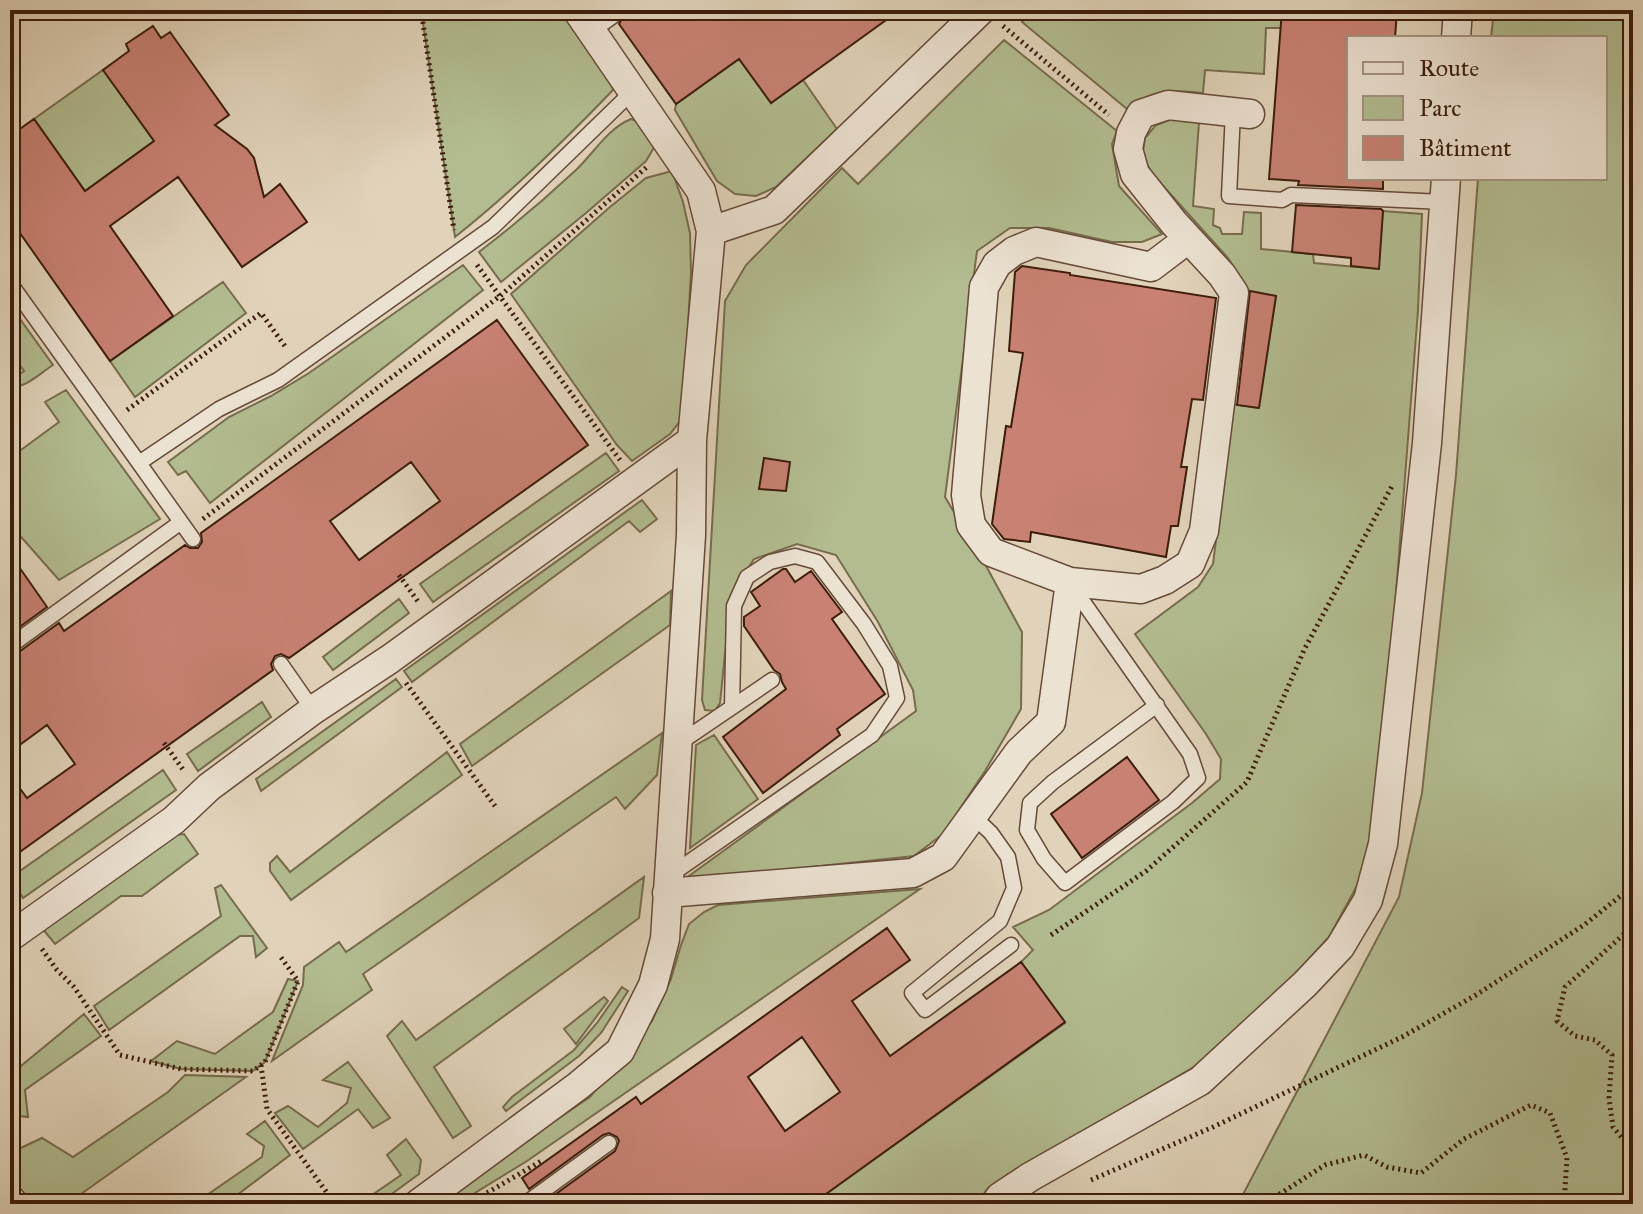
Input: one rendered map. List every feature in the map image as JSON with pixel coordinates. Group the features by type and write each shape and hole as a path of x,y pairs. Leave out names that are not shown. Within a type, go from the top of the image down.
{"street":[{"path":"711,231 774,210 981,10"},
{"path":"1456,36 1458,10"},
{"path":"418,1204 578,1086 620,1051 653,985 665,939 691,535 692,440 711,231 701,191 634,90 594,19"},
{"path":"1188,239 1151,267 1036,242 1014,251 997,264 984,287 966,495 971,525 991,552 1070,582 1141,589 1165,580 1190,564 1204,531 1234,293 1135,174 1128,149 1131,133 1141,114 1168,105 1241,113"},
{"path":"995,1204 1000,1197 1030,1177 1200,1081 1305,984 1340,947 1368,900 1383,844 1427,443 1445,190"},
{"path":"10,937 174,820 209,787 313,710 390,659 692,440"},
{"path":"668,884 913,873 943,857 1019,752 1051,722 1070,582"},
{"path":"10,1199 14,1204"}],"lane":[{"path":"139,463 219,409 278,380 493,227 634,90"},
{"path":"1241,113 1229,196 1282,200 1291,195 1445,190"},
{"path":"10,283 187,531 10,646"},
{"path":"668,884 872,735 897,698 890,666 864,624 817,562 795,556 770,562 747,577 734,606 732,707"},
{"path":"1070,582 1150,696 1159,708 1190,754 1198,778 1173,802 1065,883 1044,859 1027,830 1030,803 1053,782 1146,714 1157,705"},
{"path":"281,664 313,710"},
{"path":"678,744 772,680"},
{"path":"972,815 991,833 1008,857 1014,888 1000,921 912,993 925,1010 1011,945"},
{"path":"525,1204 609,1143"}],"path":[{"path":"421,10 455,237 636,482"},
{"path":"1011,33 1117,122"},
{"path":"187,531 500,296 671,146"},
{"path":"110,422 261,313 298,365"},
{"path":"1051,935 1146,871 1247,782 1304,650 1405,461 1427,443"},
{"path":"407,684 495,806"},
{"path":"1081,1183 1213,1127 1402,1037 1476,995 1584,925 1633,886"},
{"path":"1633,926 1565,987 1557,1021 1575,1036 1595,1040 1612,1055 1609,1098 1613,1127 1633,1151"},
{"path":"41,948 74,987 120,1055 181,1069 253,1071 265,1062 298,981 280,956"},
{"path":"261,1065 267,1109 335,1204"},
{"path":"1264,1204 1325,1165 1364,1155 1387,1167 1421,1173 1464,1139 1531,1105 1550,1113 1567,1158 1564,1204"},
{"path":"10,1140 16,1134"},
{"path":"482,1196 548,1157"}],"green space":[{"path":"421,10 562,10 611,79 613,90 537,166 455,237"},
{"path":"1034,10 1282,10 1281,28 1266,28 1264,74 1205,70 1203,93 1163,92 1146,97 1127,109 1022,22"},
{"path":"1494,10 1633,10 1633,1204 1238,1204 1399,897 1422,793 1456,475 1478,180 1607,180 1607,36 1491,36"},
{"path":"1004,40 1117,131 1112,144 1119,186 1162,234 1142,242 1112,242 1049,228 1010,228 977,251 945,497 1022,632 1021,709 943,834 914,856 682,881 916,711 913,690 878,622 836,555 797,544 754,559 731,595 720,703 715,711 705,710 702,700 725,301 746,265 842,168 858,184"},
{"path":"739,59 771,103 803,80 837,129 776,187 756,196 735,194 717,181 675,110 676,104"},
{"path":"103,70 154,141 85,191 34,119"},
{"path":"1175,118 1199,122 1193,206 1214,209 1213,225 1220,228 1222,234 1242,234 1244,212 1261,213 1261,249 1313,254 1314,263 1378,269 1383,211 1422,214 1418,310 1390,670 1374,828 1364,873 1329,937 1281,990 1204,1061 989,1187 976,1204 812,1204 1065,1023 1021,962 1033,950 1013,927 1049,910 1220,779 1221,759 1135,634 1198,587 1213,564 1233,404 1258,408 1276,296 1249,291 1228,258 1155,177 1142,157 1145,138 1156,125"},
{"path":"631,119 642,123 656,144 646,161 501,282 479,252 564,181 615,129"},
{"path":"672,171 690,233 691,272 684,399 680,421 670,434 632,461 617,445 511,294 646,178"},
{"path":"463,265 483,290 210,503 186,471 178,475 168,462 229,417 309,373"},
{"path":"223,282 246,313 135,397 110,361"},
{"path":"10,305 53,365 16,387 10,387 10,381 24,371 10,352"},
{"path":"66,390 160,519 59,580 15,530 10,532 10,458 59,422 45,402"},
{"path":"606,453 619,471 433,602 420,584"},
{"path":"642,500 657,519 640,532 629,521 412,682 404,671"},
{"path":"671,591 670,625 472,766 460,744"},
{"path":"399,599 409,613 333,670 323,657"},
{"path":"396,679 402,687 261,791 256,779"},
{"path":"262,702 271,717 198,771 187,754"},
{"path":"662,733 657,775 625,809 616,797 363,974 372,990 272,1061 303,985 304,967 339,942 346,952"},
{"path":"714,735 758,799 690,848 696,745"},
{"path":"447,752 462,775 291,900 270,871 270,863 277,856 290,872"},
{"path":"163,770 176,790 23,898 10,878"},
{"path":"184,834 198,854 142,896 121,896 55,944 41,927 168,836"},
{"path":"644,877 639,918 434,1067 471,1126 453,1138 387,1036 402,1021 416,1040"},
{"path":"221,885 267,948 256,957 253,936 240,936 109,1030 94,1006 221,916 215,888"},
{"path":"920,889 527,1161 457,1204 441,1204 590,1097 652,1021 671,979 689,924 704,912 718,905"},
{"path":"288,979 298,981 265,1062 253,1071 181,1069 151,1061 177,1041 215,1054 273,1012"},
{"path":"622,987 628,991 601,1033 579,1056 506,1111 503,1107 512,1097 574,1050"},
{"path":"604,997 608,1001 576,1044 564,1029"},
{"path":"84,1014 101,1036 25,1090 28,1117 10,1115 10,1075"},
{"path":"348,1062 390,1118 373,1128 358,1109 303,1149 275,1113 288,1106 318,1127 347,1103 351,1088 323,1080"},
{"path":"185,1075 246,1077 81,1194 86,1204 24,1204 10,1184 10,1153 42,1138 73,1157 168,1092"},
{"path":"265,1121 290,1155 225,1204 194,1204 262,1157 264,1146 247,1134"},
{"path":"406,1139 421,1160 419,1174 378,1204 359,1204 401,1175 387,1155"}],"building":[{"path":"621,10 900,10 771,103 739,59 676,104 619,24 623,16"},
{"path":"1282,10 1397,10 1395,36 1347,36 1347,180 1383,180 1383,189 1298,185 1299,181 1269,179"},
{"path":"153,26 161,38 170,32 229,115 215,125 254,158 264,197 280,184 307,222 242,267 178,177 110,226 173,316 110,361 10,219 10,136 34,119 85,191 154,141 103,70 129,51 126,44"},
{"path":"1296,205 1381,209 1379,269 1351,266 1351,258 1292,252"},
{"path":"1022,266 1216,298 1203,400 1192,399 1181,467 1187,467 1178,526 1171,526 1166,557 1031,532 1030,542 1004,539 992,524 1006,426 1011,427 1023,353 1009,351 1015,272"},
{"path":"1250,291 1276,296 1259,408 1237,405"},
{"path":"497,320 588,445 289,658 281,654 275,656 271,664 273,670 10,859 10,775 27,798 75,764 47,725 10,752 10,656 59,623 64,631 185,545 198,548 202,542 201,533","holes":["411,462 440,501 359,560 330,521"]},
{"path":"764,458 790,462 786,491 759,489"},
{"path":"10,554 47,607 10,634"},
{"path":"783,569 795,582 811,571 842,612 832,619 885,694 837,729 840,735 763,793 723,737 786,689 780,674 744,626 744,617 760,606 751,592"},
{"path":"1127,757 1159,800 1082,858 1051,814"},
{"path":"887,928 910,960 852,1001 890,1056 1021,962 1065,1022 812,1204 542,1204 615,1151 619,1141 617,1137 609,1133 603,1135 529,1189 522,1178 636,1097 641,1104","holes":["802,1037 840,1092 785,1131 748,1077"]}]}
